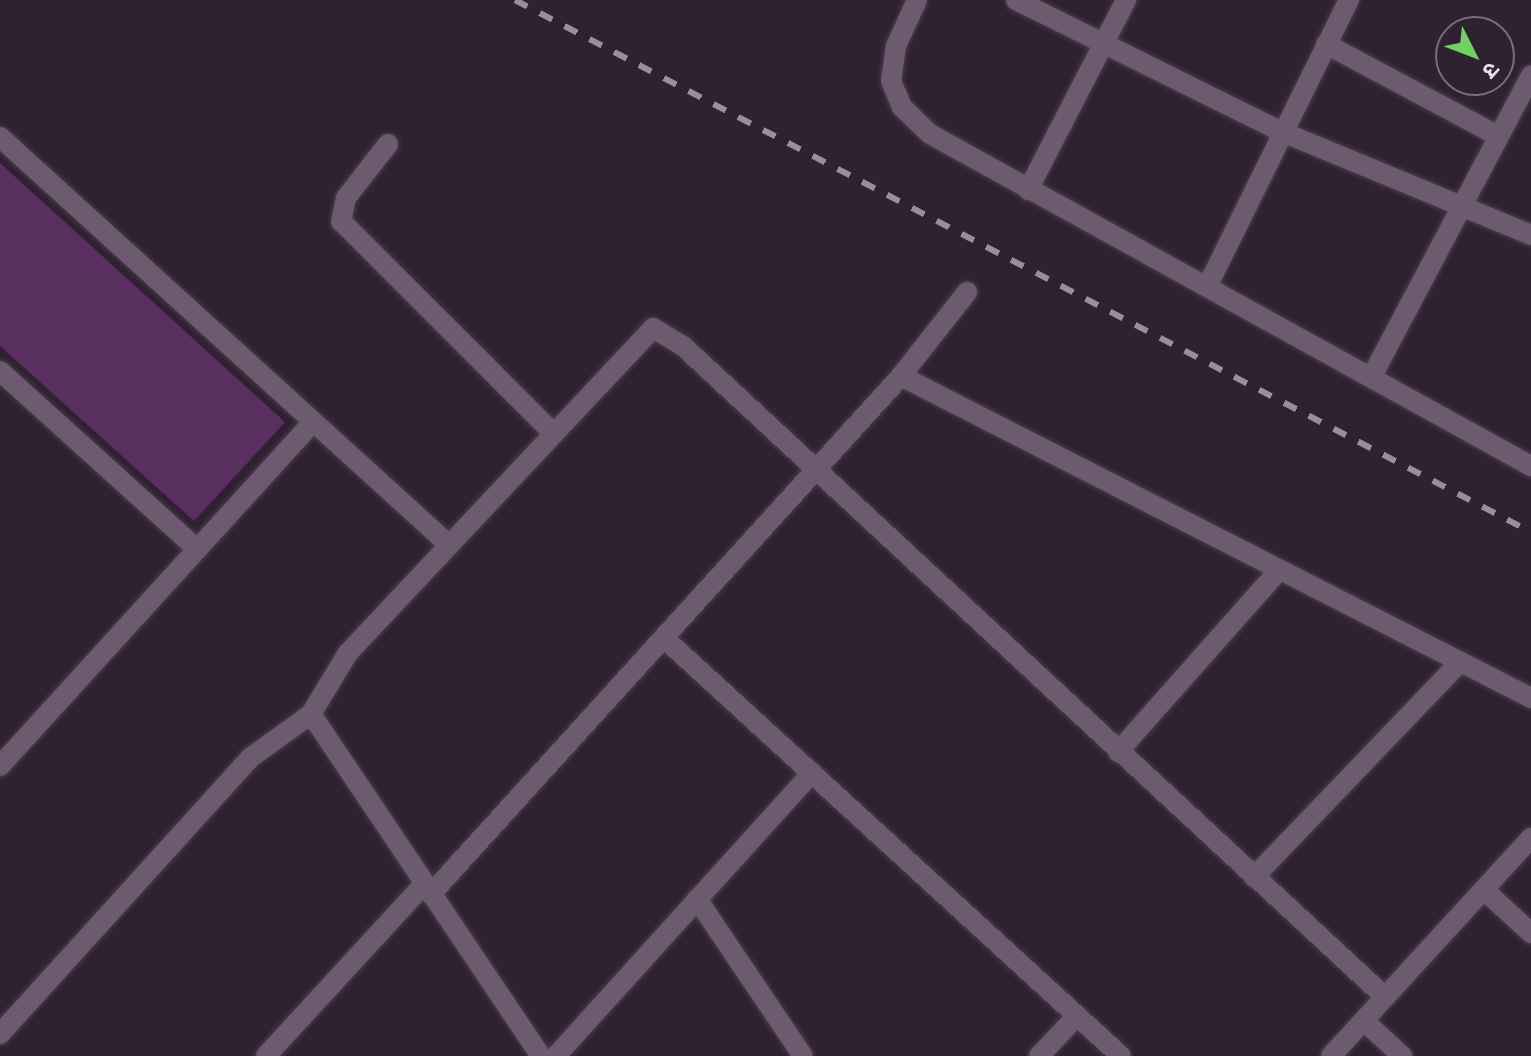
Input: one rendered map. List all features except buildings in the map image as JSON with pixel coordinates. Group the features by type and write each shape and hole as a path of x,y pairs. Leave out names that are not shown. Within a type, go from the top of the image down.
{"street":[{"path":"917,0 896,46 891,81 902,107 930,134 1028,190 1528,458"},
{"path":"1016,0 1280,131 1531,235"},
{"path":"1028,190 1126,0"},
{"path":"1208,285 1280,131 1349,0"},
{"path":"1326,44 1498,136"},
{"path":"1372,376 1458,205 1531,76"},
{"path":"0,137 447,543"},
{"path":"388,144 346,198 341,221 550,430"},
{"path":"267,1056 664,638 901,376 967,292"},
{"path":"0,1034 250,758 311,714 348,653 550,430 653,328 683,346 814,473 1385,997"},
{"path":"0,371 197,549"},
{"path":"901,376 1531,698"},
{"path":"0,766 313,422"},
{"path":"1118,752 1279,570"},
{"path":"664,638 1121,1056"},
{"path":"1254,877 1460,662"},
{"path":"311,714 541,1056"},
{"path":"556,1056 812,773"},
{"path":"1331,1056 1531,838"},
{"path":"1484,890 1531,933"},
{"path":"697,899 803,1056"},
{"path":"1039,1056 1077,1016"},
{"path":"1364,1021 1402,1056"}],"shaded area":[{"path":"0,163 285,422 194,521 0,346"}],"railway":[{"path":"515,0 1531,532"}]}
